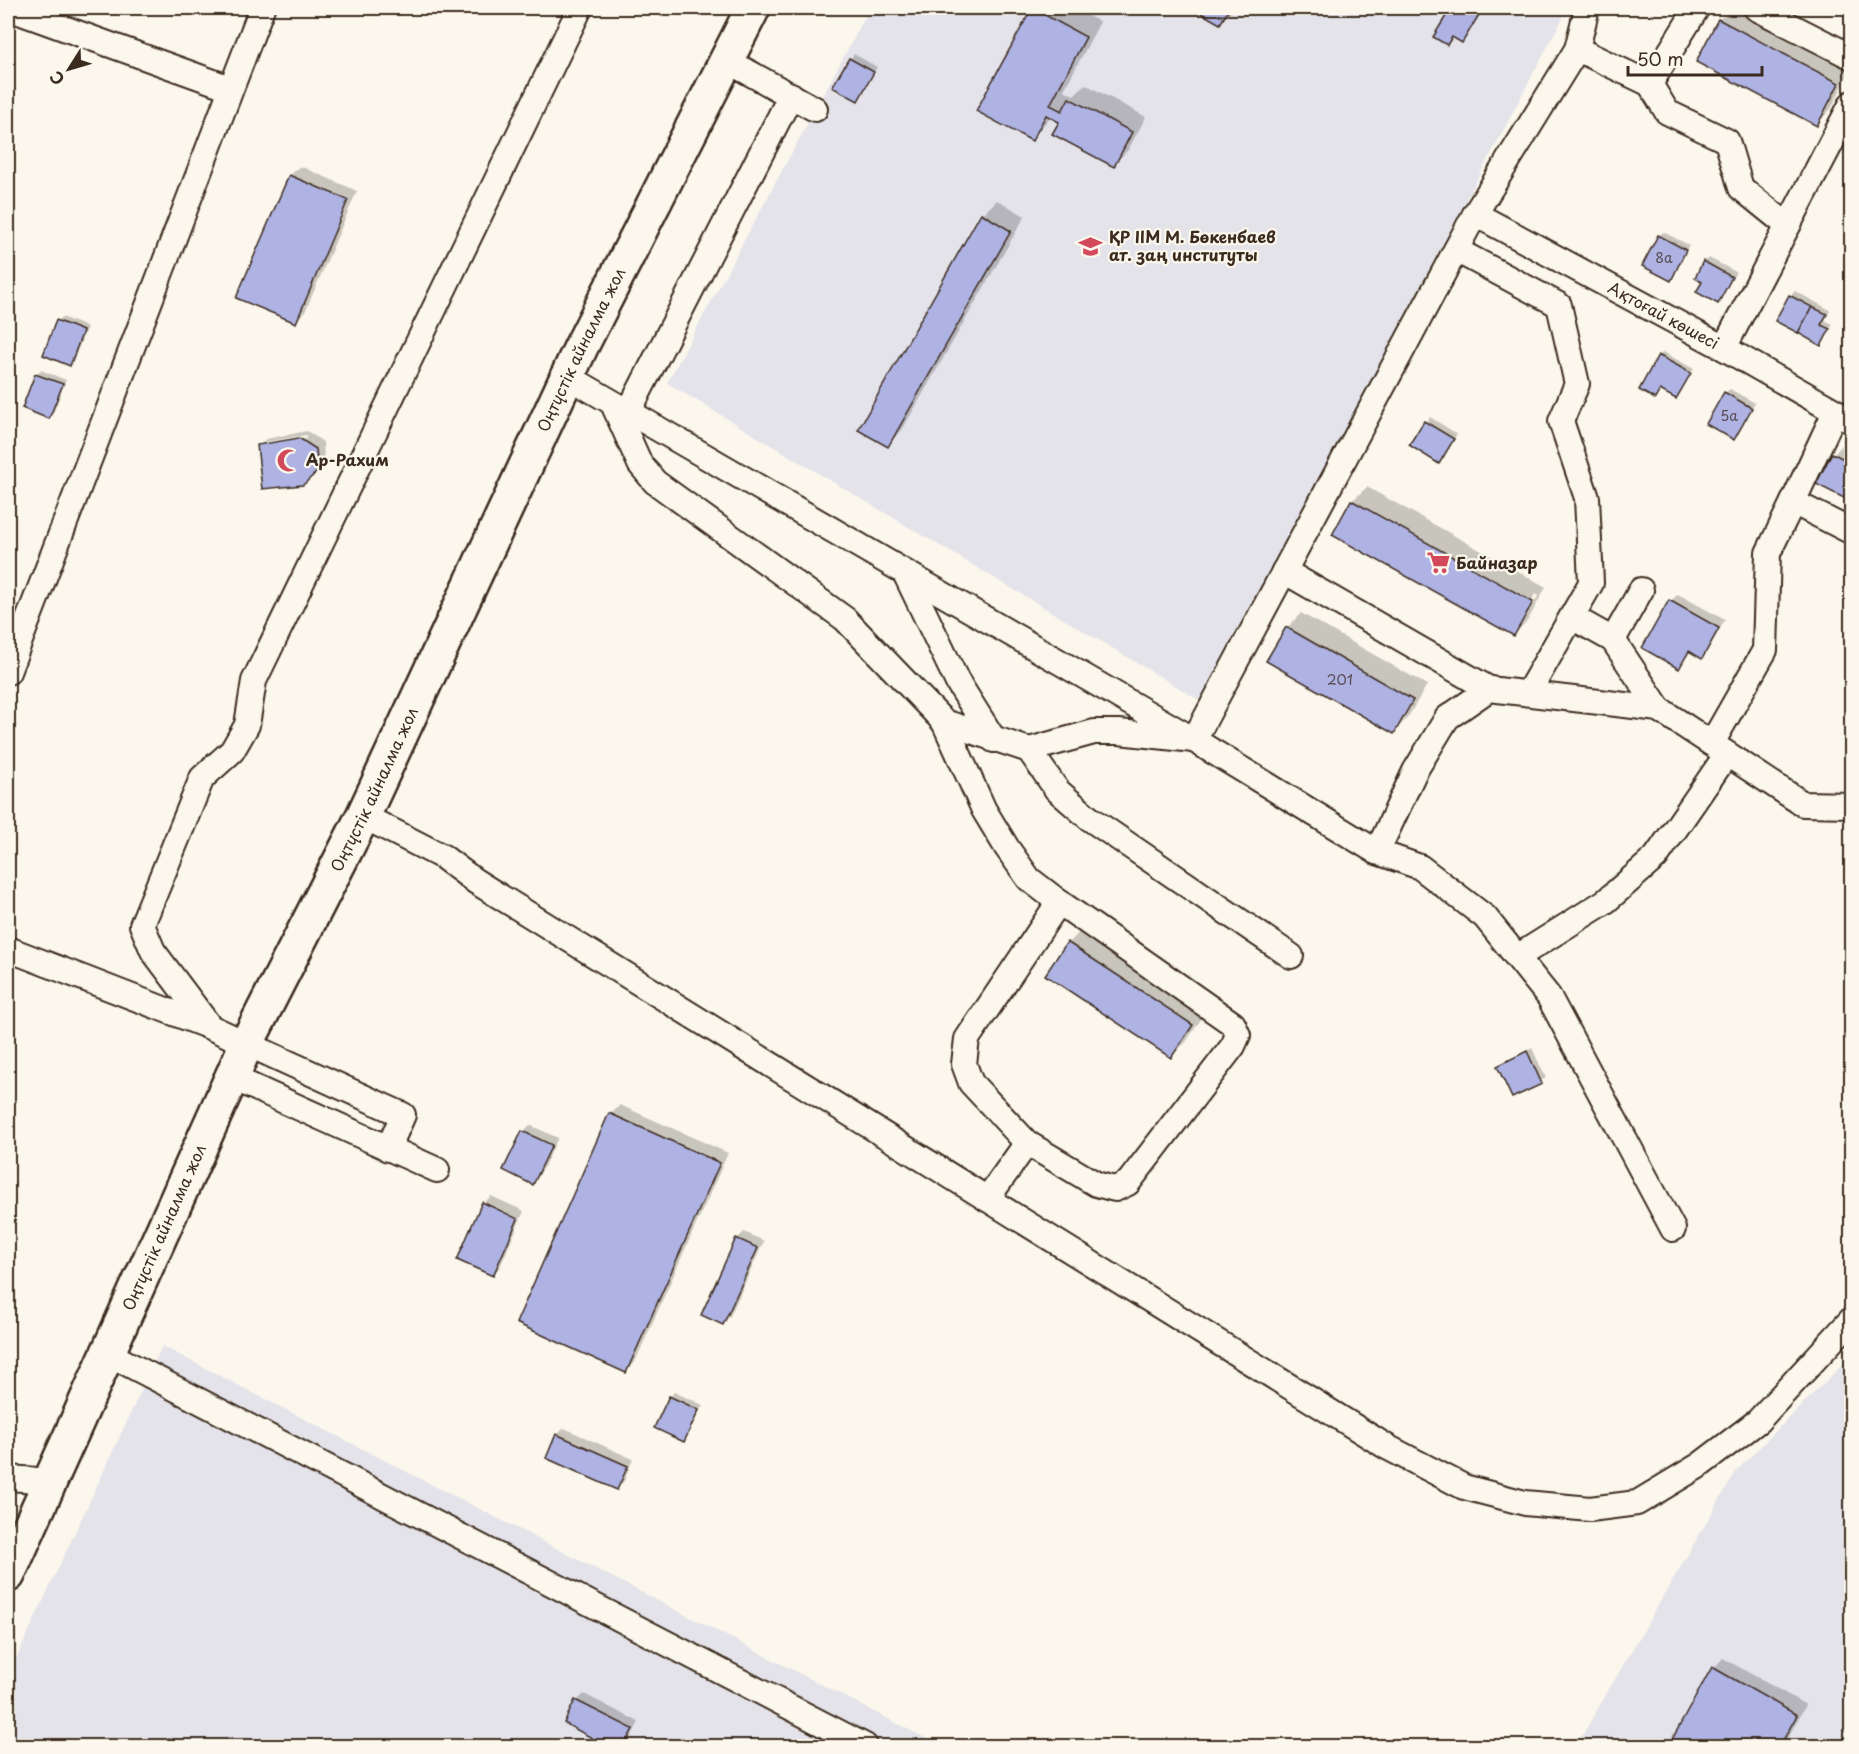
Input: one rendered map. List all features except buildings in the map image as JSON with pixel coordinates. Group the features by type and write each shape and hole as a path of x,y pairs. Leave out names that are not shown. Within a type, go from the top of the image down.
{"highway":[{"name":"Оңтүстік айналма жол","path":"8,1575 247,1043 363,816 567,376 753,8"}],"street":[{"path":"8,8 230,88"},
{"path":"8,672 261,8"},
{"path":"210,1027 153,951 142,925 202,778 232,751 247,725 254,681 580,8"},
{"path":"1194,740 1475,214 1577,49 1587,8"},
{"path":"1650,84 1697,8"},
{"path":"1756,8 1851,57"},
{"path":"1577,49 1650,84 1667,112 1727,141 1741,188 1788,226"},
{"path":"726,60 816,109"},
{"path":"791,95 621,409 640,464 655,482 845,619 944,722 984,810 1029,879 1233,1024 1238,1035 1233,1046 1128,1183 1115,1189 1096,1184 1027,1143 971,1083 964,1064 967,1039 1059,902"},
{"path":"1724,348 1851,103"},
{"name":"Ақтоғай көшесі","path":"1475,214 1724,348 1843,416"},
{"path":"1456,250 1559,306 1577,384 1561,421 1587,498 1592,583 1528,693"},
{"path":"567,376 1194,740 1377,852 1420,867 1485,917 1549,998 1673,1229"},
{"path":"1517,957 1606,902 1656,857 1719,749 1765,650 1767,553 1792,502 1843,416"},
{"path":"1792,502 1851,532"},
{"path":"1284,571 1489,689 1659,709"},
{"path":"905,573 957,681 994,740"},
{"path":"1612,640 1641,590"},
{"path":"1572,617 1612,640 1659,709 1803,804 1851,805"},
{"path":"1377,852 1415,771 1447,718 1489,689"},
{"path":"944,722 1029,750 1094,732 1119,732 1194,740"},
{"path":"1029,750 1057,790 1089,818 1291,956"},
{"path":"363,816 443,858 475,881 1387,1447 1464,1487 1525,1503 1590,1509 1637,1503 1700,1465 1758,1420 1851,1319"},
{"path":"8,949 210,1027 403,1115 388,1149"},
{"path":"231,1077 437,1170"},
{"path":"987,1198 1027,1143"},
{"path":"107,1353 865,1746"},
{"path":"8,1478 52,1480"}],"shaded area":[{"name":"ҚР ІІМ М. Бөкенбаев ат. заң институты","path":"870,8 1568,8 1201,701 667,383"},
{"path":"162,1346 941,1746 8,1746 8,1676"},
{"path":"1851,1356 1851,1746 1576,1746 1737,1470"}],"place":[{"name":"ҚР ІІМ М. Бөкенбаев ат. заң институты","path":"1091,246"},
{"name":"Ар-Рахим","path":"288,460"},
{"name":"Байназар","path":"1438,563"}]}
